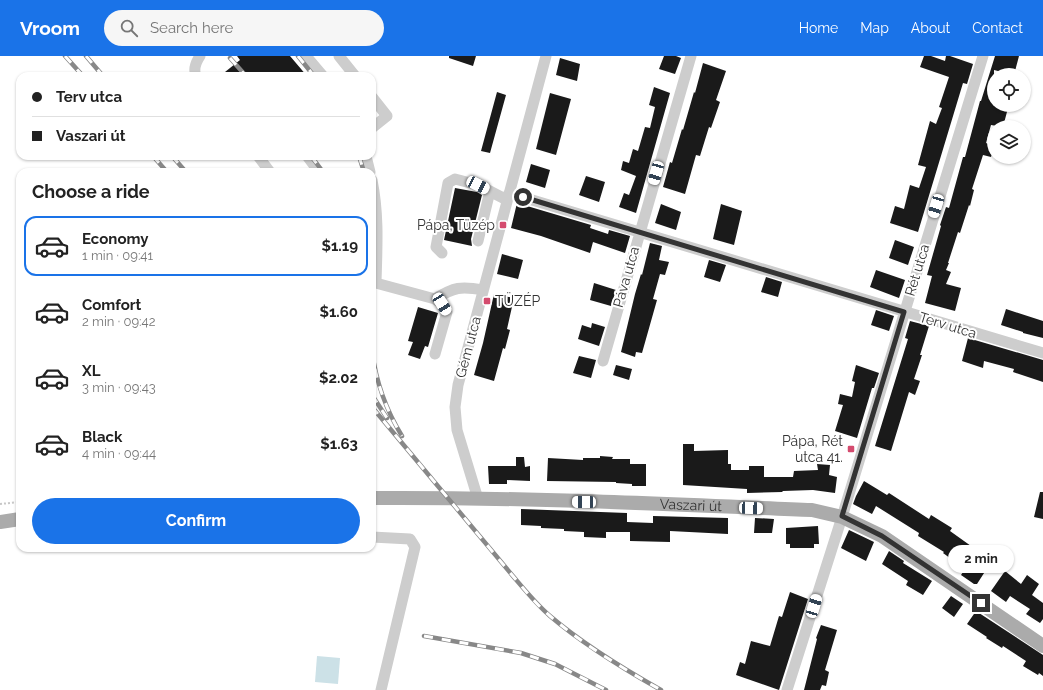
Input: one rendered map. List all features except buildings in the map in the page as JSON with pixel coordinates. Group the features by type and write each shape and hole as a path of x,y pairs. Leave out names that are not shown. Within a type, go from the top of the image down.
{"main road":[{"name":"Vaszari út","path":"376,498 447,498 630,503 812,510 842,516 882,536 1043,646"},
{"path":"0,522 16,520"}],"street":[{"path":"194,72 200,56"},
{"path":"306,56 316,72"},
{"path":"339,56 352,72"},
{"name":"Gém utca","path":"478,499 457,430 455,407 458,385 546,56"},
{"name":"Páva utca","path":"603,361 691,56"},
{"name":"Rét utca","path":"787,690 842,516 982,56"},
{"path":"376,102 387,116 376,125"},
{"name":"Terv utca","path":"442,253 436,248 448,184 455,180 478,185 490,191 639,232 1043,353"},
{"path":"478,241 490,191"},
{"path":"376,208 378,226 376,254"},
{"path":"376,283 435,299 442,304 447,312 435,354"},
{"path":"435,299 446,292 459,288 465,287 483,290"},
{"path":"376,537 410,539 415,547 381,690"}],"path":[{"path":"0,504 16,502"}],"shaded area":[{"path":"317,656 340,658 338,684 315,682"}],"railway":[{"path":"65,56 79,72"},
{"path":"86,56 100,72"},
{"path":"298,56 311,72"},
{"path":"230,58 242,72"},
{"path":"156,160 164,168"},
{"path":"176,160 182,168"},
{"path":"314,160 320,168"},
{"path":"360,160 363,168"},
{"path":"376,374 382,395 402,436"},
{"path":"376,401 387,418"},
{"path":"376,412 512,575 550,616 563,627 618,665 661,690"},
{"path":"424,636 521,653 555,664 606,690"}],"place":[{"name":"Pápa, Tüzép","path":"503,225"},
{"name":"TÜZÉP","path":"487,301"},
{"name":"Pápa, Rét utca 41.","path":"851,449"}],"route":[{"path":"523,197 904,312 842,516 882,536 981,603"}]}
